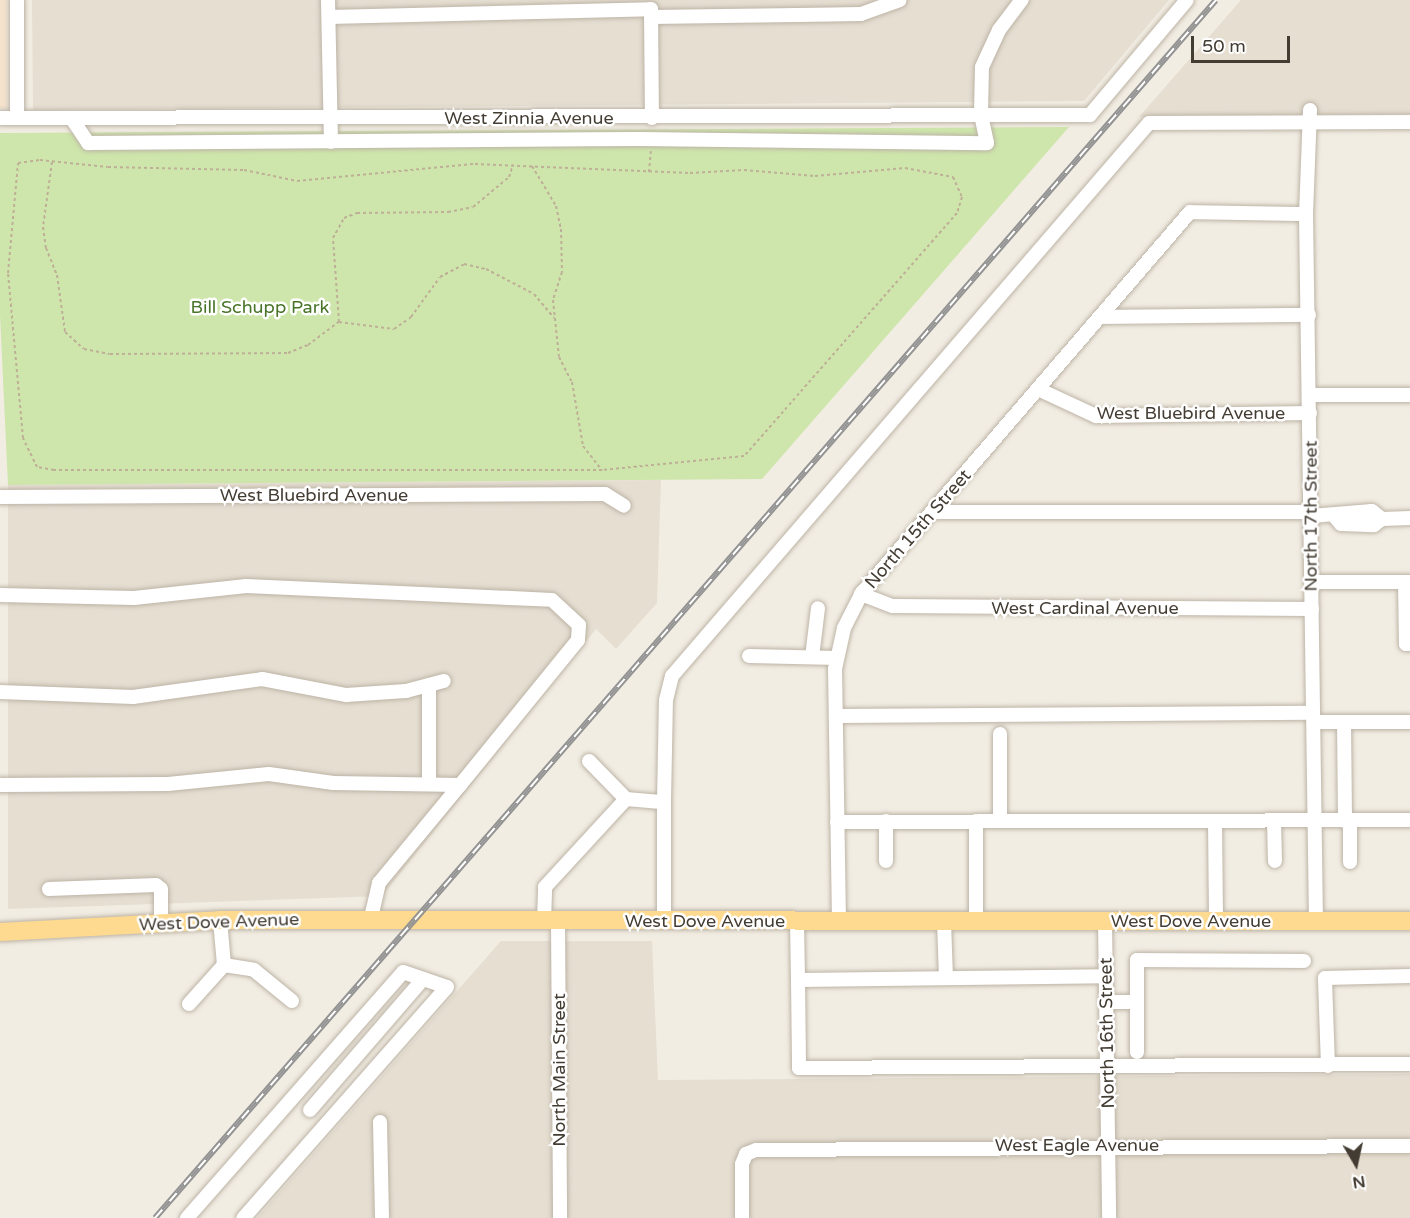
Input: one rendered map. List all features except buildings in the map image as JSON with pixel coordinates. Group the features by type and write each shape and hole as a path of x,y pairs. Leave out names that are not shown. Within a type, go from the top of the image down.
{"main road":[{"name":"West Dove Avenue","path":"0,933 220,920 1410,921"}],"street":[{"path":"17,0 17,118"},
{"path":"328,0 331,142"},
{"path":"329,17 651,9 861,14 900,0"},
{"path":"72,119 88,143 652,139 987,143 981,114 982,67 999,30 1022,0"},
{"name":"West Zinnia Avenue","path":"0,118 330,120 1090,115 1187,0"},
{"path":"651,9 652,118"},
{"path":"664,921 666,700 672,676 1149,123 1310,116 1410,122"},
{"name":"North 17th Street","path":"1310,116 1306,214 1316,922"},
{"name":"North 15th Street","path":"838,921 837,658 844,628 861,594 1040,390 1190,212 1306,214"},
{"path":"1103,316 1309,315"},
{"name":"West Bluebird Avenue","path":"1040,390 1096,416 1310,413"},
{"path":"1310,395 1410,395"},
{"name":"West Bluebird Avenue","path":"0,497 605,494 624,506"},
{"path":"933,512 1311,514 1335,517 1341,524 1374,525 1382,519 1410,518"},
{"path":"1312,582 1407,582 1406,644 1410,644"},
{"path":"0,595 134,598 246,586 552,600 579,625 578,640 379,883 371,919"},
{"name":"West Cardinal Avenue","path":"861,594 892,606 1312,609"},
{"path":"812,657 818,608"},
{"path":"749,656 837,658"},
{"path":"0,692 133,698 262,679 346,695 429,685 444,681"},
{"path":"429,685 429,782"},
{"path":"836,716 1314,718 1344,722 1410,722"},
{"path":"1344,722 1350,862"},
{"path":"1000,734 1000,821"},
{"path":"589,761 626,799 664,802"},
{"path":"0,785 177,784 269,774 333,783 429,782 460,785"},
{"name":"North Main Street","path":"560,1218 551,921 545,887 626,799"},
{"path":"837,822 1410,820"},
{"path":"886,821 886,861"},
{"path":"976,821 976,921"},
{"path":"1215,821 1216,922"},
{"path":"1274,821 1275,861"},
{"path":"49,889 156,885 161,889 161,923"},
{"path":"189,1004 224,965 220,920"},
{"path":"944,921 946,977"},
{"name":"North 16th Street","path":"1105,921 1109,1218"},
{"path":"797,922 800,1068 1410,1064"},
{"path":"1137,1052 1137,960 1304,961"},
{"path":"224,965 254,970 292,1001"},
{"path":"187,1218 403,972 447,987 243,1218"},
{"path":"798,980 1106,976"},
{"path":"1328,1066 1325,978 1410,976"},
{"path":"310,1110 423,979"},
{"path":"1106,1002 1137,1002"},
{"path":"295,1096 326,1123"},
{"path":"380,1122 382,1218"},
{"name":"West Eagle Avenue","path":"742,1218 746,1154 764,1149 1109,1144 1410,1146"}],"path":[{"path":"649,172 652,139"},
{"path":"52,162 43,227 46,248 57,275 65,332 84,349 110,354 267,355 308,345 339,322 394,329 411,317 440,277 464,264 534,294 554,318"},
{"path":"52,162 244,170 297,181 531,165 649,172 744,170 815,176 927,170 953,177 962,197 957,213 744,456 602,470 37,467 23,438 8,273 18,164 52,162"},
{"path":"339,322 333,238 344,218 357,213 448,212 473,207 509,177 514,165"},
{"path":"531,165 556,206 561,229 562,272 553,300 559,357 572,382 583,446 602,470"}],"shaded area":[{"path":"0,0 7,0 7,108 0,108"},
{"path":"32,0 1169,0 1084,101 33,110"},
{"path":"1241,0 1410,0 1410,114 1139,117"},
{"path":"661,480 657,603 616,649 596,629 382,896 8,909 8,485"},
{"path":"501,941 652,941 658,1080 1410,1074 1410,1218 257,1218"}],"green space":[{"name":"Bill Schupp Park","path":"1069,127 762,479 8,485 0,315 0,133"}],"railway":[{"path":"155,1218 1216,0"}]}
